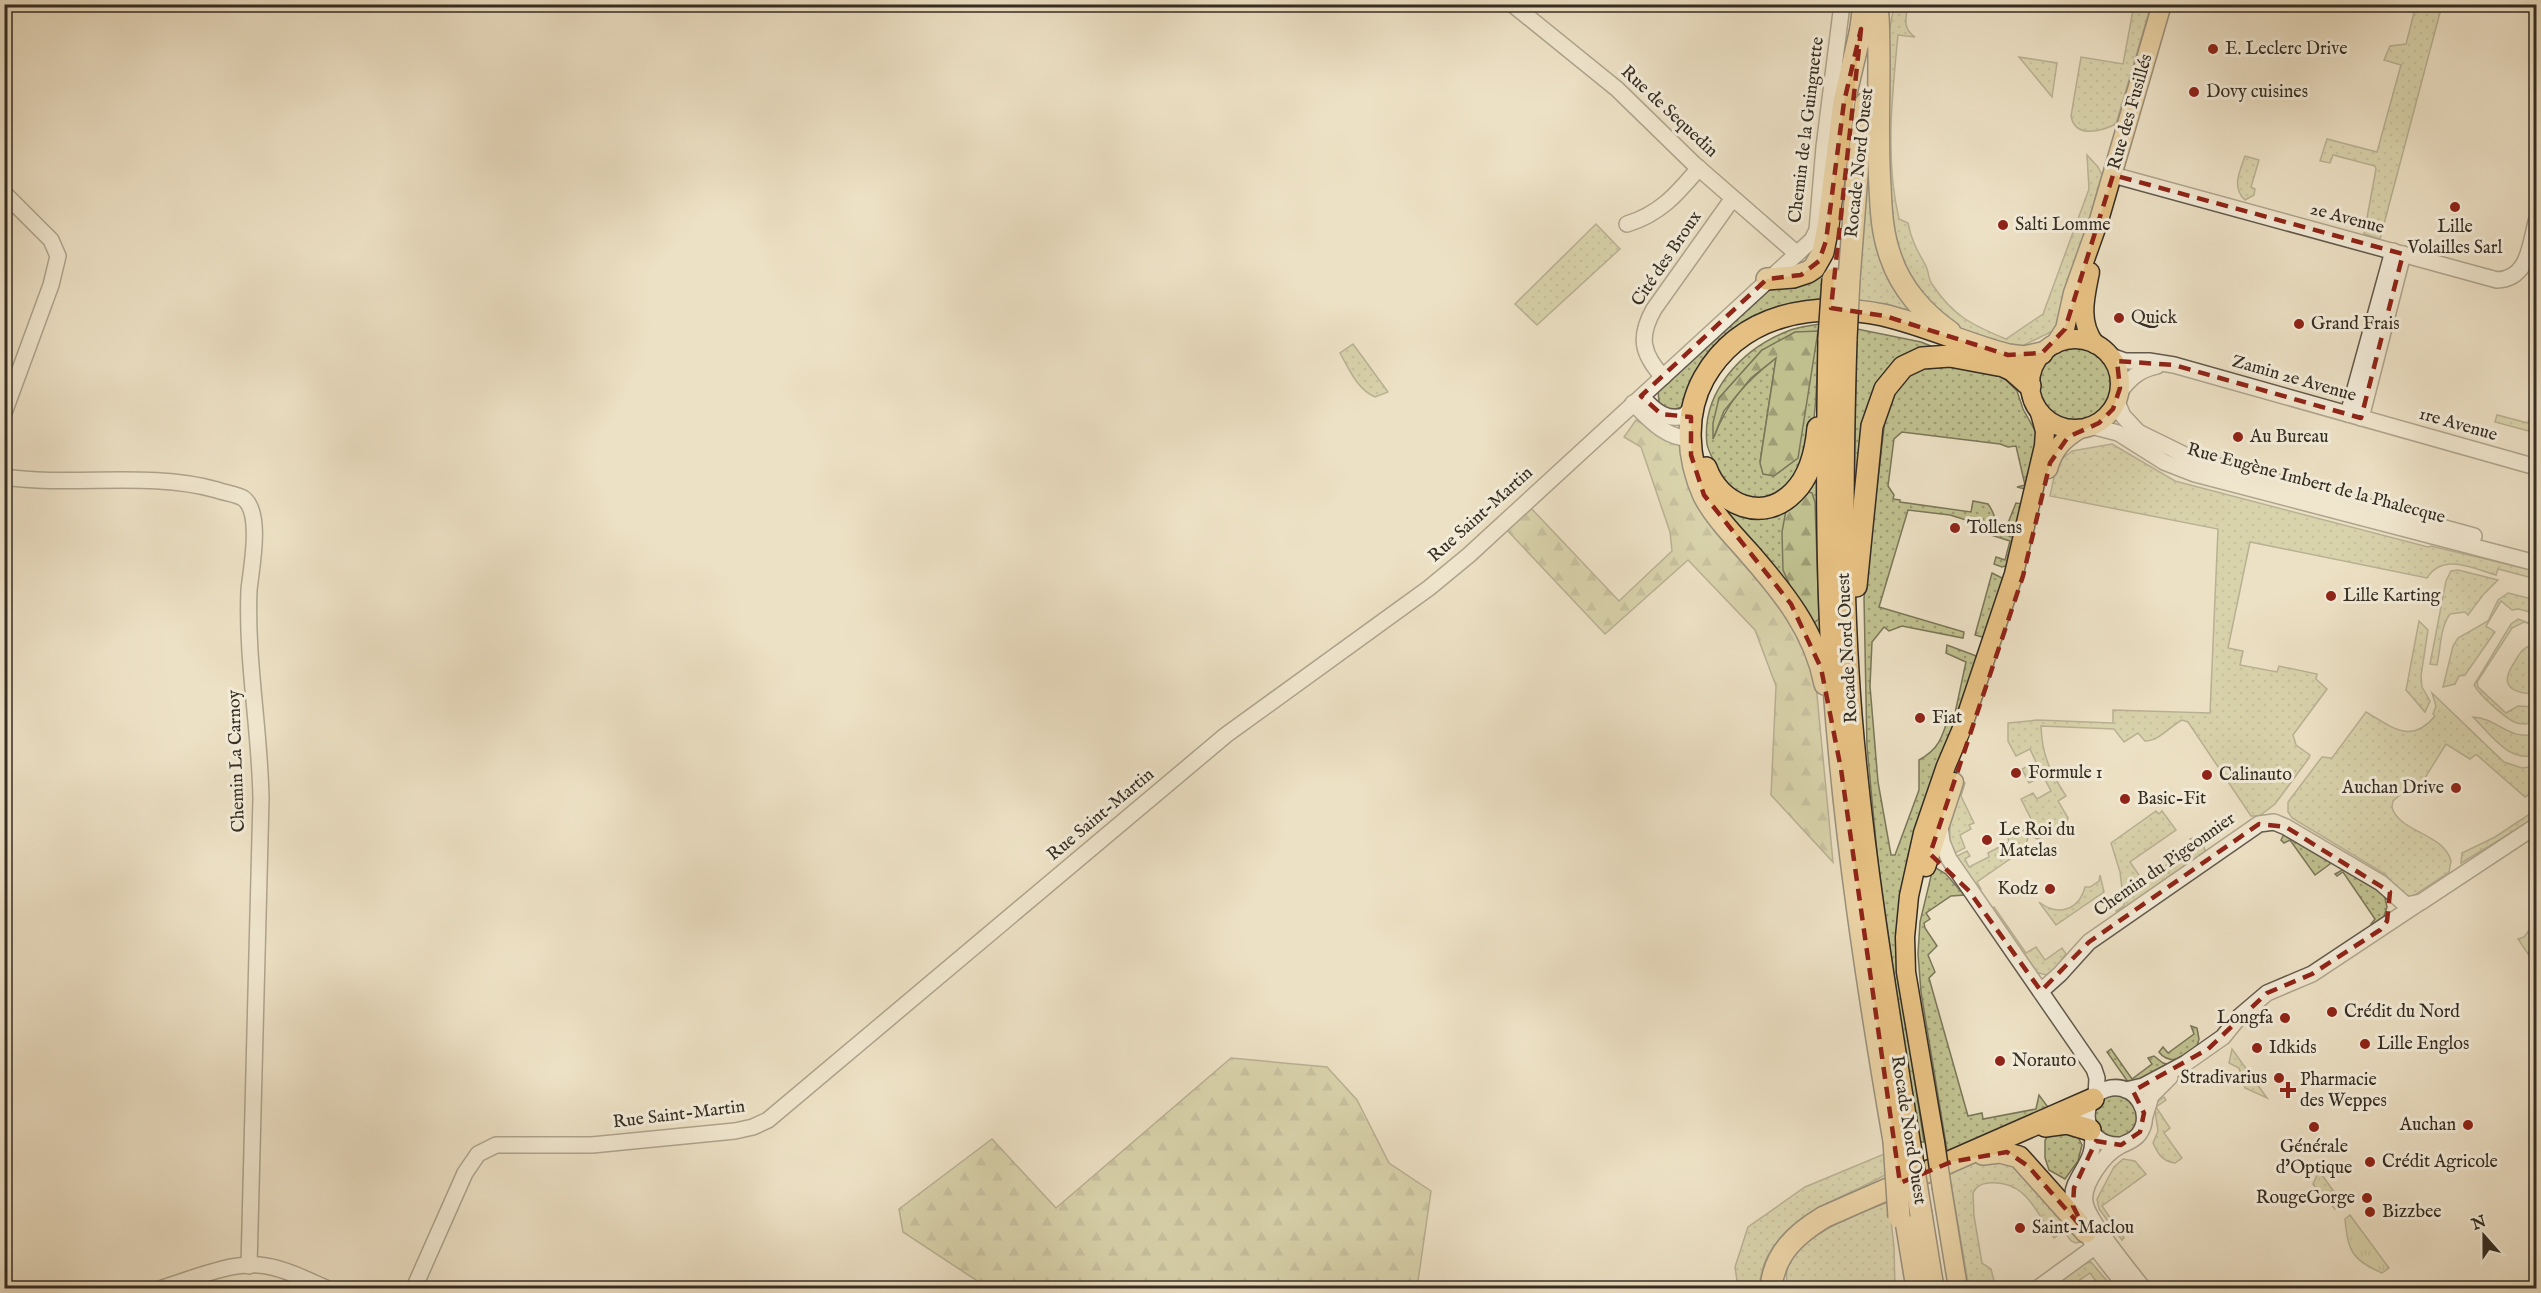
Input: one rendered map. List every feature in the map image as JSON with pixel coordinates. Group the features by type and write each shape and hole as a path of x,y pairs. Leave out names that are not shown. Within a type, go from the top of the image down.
{"highway":[{"path":"1874,8 1878,158 1882,219 1887,246 1897,274 1913,297 1934,319 1960,339"},
{"name":"Rocade Nord Ouest","path":"1874,8 1861,28 1843,162 1841,279 1827,494 1834,686 1840,769 1856,900 1902,1144"},
{"name":"Rocade Nord Ouest","path":"1841,279 1858,162 1874,8"},
{"path":"1767,279 1796,262 1814,268 1826,242 1844,102 1861,28"},
{"path":"1840,769 1830,733 1821,668 1810,639 1783,593 1710,506 1698,480 1691,455 1690,438 1698,428 1698,411 1710,369 1730,346 1756,326 1781,316 1822,309 1885,316 2008,355 2024,357 2049,349"},
{"path":"1838,339 1815,448 1807,474 1786,499 1770,507 1750,508 1735,504 1722,495 1712,482 1704,465 1698,411 1715,381 1736,354 1768,332 1805,321 1847,320 1881,325 1931,339 2003,366 2017,373 2030,386"},
{"name":"Rocade Nord Ouest","path":"1838,339 1851,715 1902,1144"},
{"path":"1851,715 1855,672 1856,572 1871,438 1879,402 1895,375 1903,367 1922,358 1950,356 2003,366"},
{"path":"1771,1288 1775,1269 1784,1251 1809,1226 1836,1211 1999,1142 2094,1097"},
{"path":"1999,1142 2059,1123 2079,1125 2091,1132"},
{"path":"1902,1144 1908,1215 1904,1288"},
{"path":"1951,1162 1993,1152 2013,1154 2028,1166 2091,1239"},
{"name":"Rocade Nord Ouest","path":"1908,1215 1917,1288"},
{"name":"Rocade Nord Ouest","path":"1908,1215 1933,1288"}],"main road":[{"name":"Rue des Fusillés","path":"2099,220 2162,4"},
{"path":"1915,1021 1912,973 1914,925 1930,854 2023,576 2052,457 2059,445 2105,418 2118,397 2119,374 2110,356 2095,344 2086,331 2084,317 2099,220"},
{"path":"1958,1288 1906,972 1905,937 1908,896 1923,833 1946,765 1964,726 2014,574 2044,448 2045,431 2030,386 2034,366 2065,328 2073,293 2099,220"},
{"path":"2049,349 2075,339 2095,344"},
{"path":"2040,413 2058,426 2086,428"}],"street":[{"name":"Rue de Sequedin","path":"1512,4 1617,89 1735,200 1796,262"},
{"name":"Chemin de la Guinguette","path":"1796,262 1817,230 1824,147 1842,4"},
{"path":"1627,224 1652,216 1699,168"},
{"name":"2e Avenue","path":"2113,175 2493,279 2503,279 2516,273 2525,263 2536,222"},
{"path":"4,193 51,240 58,256 51,285 4,413"},
{"name":"Cité des Broux","path":"1663,377 1646,352 1646,326 1668,290 1728,205 1735,200"},
{"path":"2354,416 2398,252"},
{"name":"Rue Saint-Martin","path":"414,1288 469,1165 483,1150 503,1144 581,1146 726,1133 753,1127 768,1120 1233,730 1444,577 1767,279"},
{"name":"Zamin 2e Avenue","path":"2110,356 2125,362 2149,360 2174,365 2404,430"},
{"name":"Zamin 2e Avenue","path":"2118,397 2128,381 2142,370 2174,365"},
{"name":"Rue Eugène Imbert de la Phalecque","path":"2118,397 2123,417 2138,432 2193,459 2536,554"},
{"path":"1637,399 1670,417 1684,416 1698,411"},
{"path":"1637,399 1665,432 1678,437 1690,438"},
{"name":"Rue Eugène Imbert de la Phalecque","path":"2086,428 2118,433 2164,462 2194,474 2536,563"},
{"name":"1re Avenue","path":"2404,430 2536,467"},
{"name":"Chemin La Carnoy","path":"4,477 187,483 238,496 247,502 252,514 254,532 249,610 260,743 261,799 249,1266"},
{"path":"1941,822 1940,837 1943,847 1969,891 2095,1071 2094,1097 2087,1114 2092,1151 2072,1195 2074,1210 2091,1239 2127,1288"},
{"name":"Chemin du Pigeonnier","path":"2041,991 2064,971 2089,942 2259,824 2274,822 2286,827 2381,883 2406,905 2421,902"},
{"path":"2143,1288 2092,1218 2085,1200 2088,1185 2101,1164 2121,1145 2138,1135 2151,1096 2191,1060 2223,1037 2240,1016 2267,993 2312,974 2536,826"},
{"path":"1923,833 1924,844 1930,854 1969,891"},
{"path":"2380,930 2387,921 2390,892"},
{"path":"2052,1007 2123,1089 2140,1102 2145,1116"},
{"path":"2094,1097 2109,1089 2143,1086 2191,1060"},
{"path":"2091,1132 2103,1143 2121,1145"},
{"path":"2038,1288 2091,1239"},
{"path":"162,1288 216,1272 249,1266 282,1270 326,1288"}],"highlighted area":[{"path":"1861,29 1831,308 1885,316 2008,355 2042,353 2065,329 2113,175 2403,254 2361,418 2174,365 2117,361 2120,388 2113,409 2099,423 2068,437 2050,463 2023,576 1930,854 1969,891 2041,991 2089,942 2259,824 2286,827 2390,892 2387,921 2380,930 2312,974 2267,993 2208,1049 2133,1091 2144,1113 2140,1132 2121,1145 2096,1141 2074,1188 2073,1206 2086,1232 2028,1166 2007,1152 1951,1162 1900,1183 1841,769 1821,668 1791,604 1704,495 1691,455 1691,417 1661,414 1641,396 1767,279 1801,275 1819,261 1826,241 1844,102"}],"green space":[{"path":"1894,5 1908,5 1907,26 1915,37 1898,35 1891,151 1899,219 1908,223 1931,282 1956,312 1973,324 2006,339 2043,314 2089,189 2087,155 2102,175 2057,329 2016,349 1967,334 1948,322 1929,304 1896,255 1886,189 1889,33"},
{"path":"2134,5 2151,5 2116,124 2097,131 2078,128 2071,116 2081,57 2123,64"},
{"path":"2416,5 2442,5 2380,239 2364,234 2375,166 2333,155 2330,163 2320,161 2327,139 2377,152 2401,65 2384,60 2390,46 2406,44"},
{"path":"2019,57 2057,63 2052,97"},
{"path":"1868,156 1877,225 1918,315 1887,304 1858,301"},
{"path":"2245,156 2259,160 2251,187 2255,189 2254,195 2245,200 2238,190 2238,184"},
{"path":"1596,224 1620,249 1537,325 1515,304"},
{"path":"1825,258 1820,301 1765,313 1685,406 1669,411 1659,403 1658,389 1770,283"},
{"path":"1819,324 1813,428 1806,455 1787,486 1773,495 1753,499 1735,492 1721,476 1707,444 1707,425 1718,390 1728,375 1755,349 1788,331","holes":["1818,331 1760,462 1776,358 1739,393 1725,412 1714,437 1719,398 1762,350"]},
{"path":"1857,329 1921,342 1941,350 1900,363 1853,540"},
{"path":"1818,331 1798,458 1774,476 1763,474 1760,463 1776,358 1751,378 1724,411 1713,439 1713,423 1719,398 1762,350 1795,332"},
{"path":"1353,344 1388,392 1375,397 1363,389 1354,378 1340,353"},
{"path":"2076,347 2097,353 2107,363 2113,384 2107,405 2097,415 2076,421 2055,415 2045,405 2039,384 2045,363 2055,353"},
{"path":"1950,363 1998,375 2006,380 2017,391 2023,409 2038,436 2017,529 2009,526 2008,523 2016,503 2022,504 2025,489 2017,487 2025,485 2016,446 2008,447 2000,444 1902,432 1894,439 1888,486 1894,495 1893,499 1900,500 1900,502 1971,512 1973,501 1988,504 1999,529 2015,538 2009,565 2002,567 1994,564 1996,557 2005,560 2010,541 1991,535 1992,528 1950,515 1908,510 1879,607 1964,632 1963,638 1902,626 1889,631 1884,627 1872,642 1870,686 1878,782 1891,855 1895,855 1919,790 1919,760 1936,746 1943,734 1950,712 1955,713 1966,662 1946,653 1947,645 1979,657 1908,855 1898,918 1900,984 1924,1142 1918,1142 1878,863 1867,747 1864,598 1886,411 1891,397 1909,375 1926,368"},
{"path":"2536,392 2536,433 2495,422 2497,415 2528,423"},
{"path":"1636,420 1680,446 1699,505 1715,532 1784,611 1804,647 1816,685 1833,862 1771,795 1776,686 1755,630 1688,560 1605,634 1505,528 1529,506 1619,601 1672,551 1670,532 1641,447 1624,437"},
{"path":"2112,444 2175,481 2428,547 2536,571 2536,579 2498,569 2496,575 2458,564 2441,566 2427,578 2250,542 2228,648 2243,651 2240,665 2277,672 2279,666 2317,674 2316,679 2327,689 2293,735 2296,745 2310,755 2309,758 2275,804 2259,816 2251,816 2188,722 2182,720 2150,740 2145,741 2138,733 2124,742 2114,729 2041,726 2048,763 2066,796 2058,801 2068,818 2065,832 2054,832 2037,839 2032,836 2028,837 2026,845 2033,847 2027,854 2013,857 1977,882 1981,889 1979,891 1955,857 1967,851 1970,856 1965,859 1969,867 1989,857 1988,853 2009,842 2008,838 2034,825 2021,799 2033,793 2037,799 2051,791 2043,776 2029,783 2022,769 2036,762 2030,749 2016,756 2008,741 2008,723 2038,720 2113,723 2113,710 2210,713 2218,529 2050,496 2057,463 2072,451"},
{"path":"1817,458 1825,657 1723,516 1717,497 1769,512"},
{"path":"1804,490 1812,493 1815,502 1819,619 1815,622 1792,590 1783,570 1782,532 1786,510"},
{"path":"2458,570 2498,580 2468,615 2465,612 2450,614 2443,632 2437,665 2430,664 2446,581 2451,571"},
{"path":"1992,573 2004,579 1986,638 1975,635"},
{"path":"2508,593 2536,600 2536,614 2519,609 2512,610 2501,601 2486,626 2495,632 2465,675 2459,676 2455,684 2443,687 2453,646 2458,638 2488,621 2498,600"},
{"path":"2518,619 2536,626 2524,622 2512,628 2477,682 2478,687 2506,713 2518,706 2536,707 2536,721 2527,724 2517,723 2507,717 2487,701 2474,685 2511,624"},
{"path":"2419,621 2428,630 2421,676 2422,687 2430,701 2425,712 2406,690"},
{"path":"2530,646 2536,648 2536,694 2514,690 2508,682 2510,671 2517,658 2522,650"},
{"path":"2432,693 2504,762 2522,768 2536,766 2536,790 2525,797 2477,755 2470,759 2446,744 2415,794 2401,794 2393,801 2392,807 2396,815 2411,828 2440,844 2451,861 2449,872 2410,898 2405,898 2385,874 2292,818 2288,812 2288,802 2322,757 2332,758 2366,712 2401,731 2418,730 2435,716 2433,714 2436,706"},
{"path":"2473,717 2482,718 2510,732 2536,734 2536,755 2517,755 2509,751 2501,746"},
{"path":"1961,781 1965,783 1961,796 1974,823 1969,825 1971,829 1960,835 1965,848 1953,854 1950,826"},
{"path":"2536,810 2536,818 2461,863 2462,853 2495,837"},
{"path":"2156,811 2159,814 2162,811 2176,830 2130,862 2143,881 2194,846 2190,839 2200,838 2204,853 2119,914 2116,911 2124,906 2120,872 2111,843"},
{"path":"2285,832 2329,859 2330,864 2315,875 2290,840 2284,843 2281,840"},
{"path":"1936,868 1946,874 1964,895 1951,896 1926,913 1930,919 1924,923 1937,946 1928,955 1935,972 1929,978 1968,1116 1982,1113 1983,1119 2036,1109 2039,1095 2047,1106 2054,1110 1948,1156 1921,992 1918,954 1920,922 1932,872"},
{"path":"2344,869 2384,894 2387,907 2383,919 2372,926 2375,919 2343,872 2337,876 2335,874"},
{"path":"2100,875 2104,892 2056,925 2039,902 2053,909 2067,909 2078,901 2085,887 2090,887 2099,881"},
{"path":"1994,907 2026,953 2036,947 2045,960 2062,948 2066,954 2053,971 2046,975 2035,972 1991,909"},
{"path":"2536,921 2536,966 2518,939 2524,937"},
{"path":"2191,1026 2197,1028 2199,1039 2197,1046 2177,1060 2167,1058 2159,1052 2163,1047 2168,1053 2194,1034"},
{"path":"2111,1049 2132,1079 2152,1064 2148,1058 2154,1056 2163,1063 2171,1065 2143,1082 2128,1082 2107,1052"},
{"path":"2232,1049 2267,1098 2245,1088 2239,1068 2229,1063"},
{"path":"1231,1058 1327,1067 1357,1100 1389,1163 1431,1191 1417,1288 988,1288 903,1232 899,1209 992,1139 1056,1208"},
{"path":"2116,1095 2131,1102 2138,1117 2131,1132 2116,1139 2101,1132 2094,1117 2101,1102"},
{"path":"2164,1097 2166,1100 2156,1107 2170,1128 2164,1133 2182,1158 2175,1163 2161,1156 2153,1143 2158,1131 2154,1104"},
{"path":"2055,1128 2078,1137 2082,1145 2078,1161 2065,1179 2049,1170 2045,1158 2045,1140"},
{"path":"1884,1154 1885,1175 1819,1207 1790,1227 1767,1257 1760,1288 1738,1288 1735,1267 1748,1227 1805,1187"},
{"path":"2002,1155 2055,1206 2080,1242 2071,1241 2064,1231 2054,1238 2028,1199 2011,1186 2001,1183 1981,1185 1973,1193 1974,1216 1982,1263 1991,1269 1996,1288 1969,1288 1949,1172 1991,1156"},
{"path":"2123,1159 2135,1161 2146,1174 2102,1206 2124,1238 2122,1240 2099,1209 2097,1199 2114,1167"},
{"path":"2319,1171 2343,1204 2335,1209 2313,1184"},
{"path":"1889,1202 1894,1247 1895,1288 1787,1288 1787,1270 1792,1258 1802,1247 1830,1227"},
{"path":"2350,1215 2389,1268 2382,1273 2364,1263 2353,1253 2345,1219"},
{"path":"2091,1262 2113,1288 2101,1288 2090,1273 2068,1288 2046,1288 2080,1264"}],"place":[{"name":"E. Leclerc Drive","path":"2213,49"},
{"name":"Dovy cuisines","path":"2194,92"},
{"name":"Lille Volailles Sarl","path":"2455,207"},
{"name":"Salti Lomme","path":"2003,225"},
{"name":"Quick","path":"2119,318"},
{"name":"Grand Frais","path":"2299,324"},
{"name":"Au Bureau","path":"2238,437"},
{"name":"Tollens","path":"1955,528"},
{"name":"Lille Karting","path":"2331,596"},
{"name":"Fiat","path":"1920,718"},
{"name":"Formule 1","path":"2016,773"},
{"name":"Calinauto","path":"2207,775"},
{"name":"Auchan Drive","path":"2456,788"},
{"name":"Basic-Fit","path":"2125,799"},
{"name":"Le Roi du Matelas","path":"1987,840"},
{"name":"Kodz","path":"2050,889"},
{"name":"Crédit du Nord","path":"2332,1012"},
{"name":"Longfa","path":"2285,1018"},
{"name":"Lille Englos","path":"2365,1044"},
{"name":"Idkids","path":"2257,1048"},
{"name":"Norauto","path":"2000,1061"},
{"name":"Stradivarius","path":"2279,1078"},
{"name":"Pharmacie des Weppes","path":"2288,1090"},
{"name":"Auchan","path":"2468,1125"},
{"name":"Générale d'Optique","path":"2314,1127"},
{"name":"Crédit Agricole","path":"2370,1162"},
{"name":"RougeGorge","path":"2367,1198"},
{"name":"Bizzbee","path":"2370,1212"},
{"name":"Saint-Maclou","path":"2020,1228"}]}
